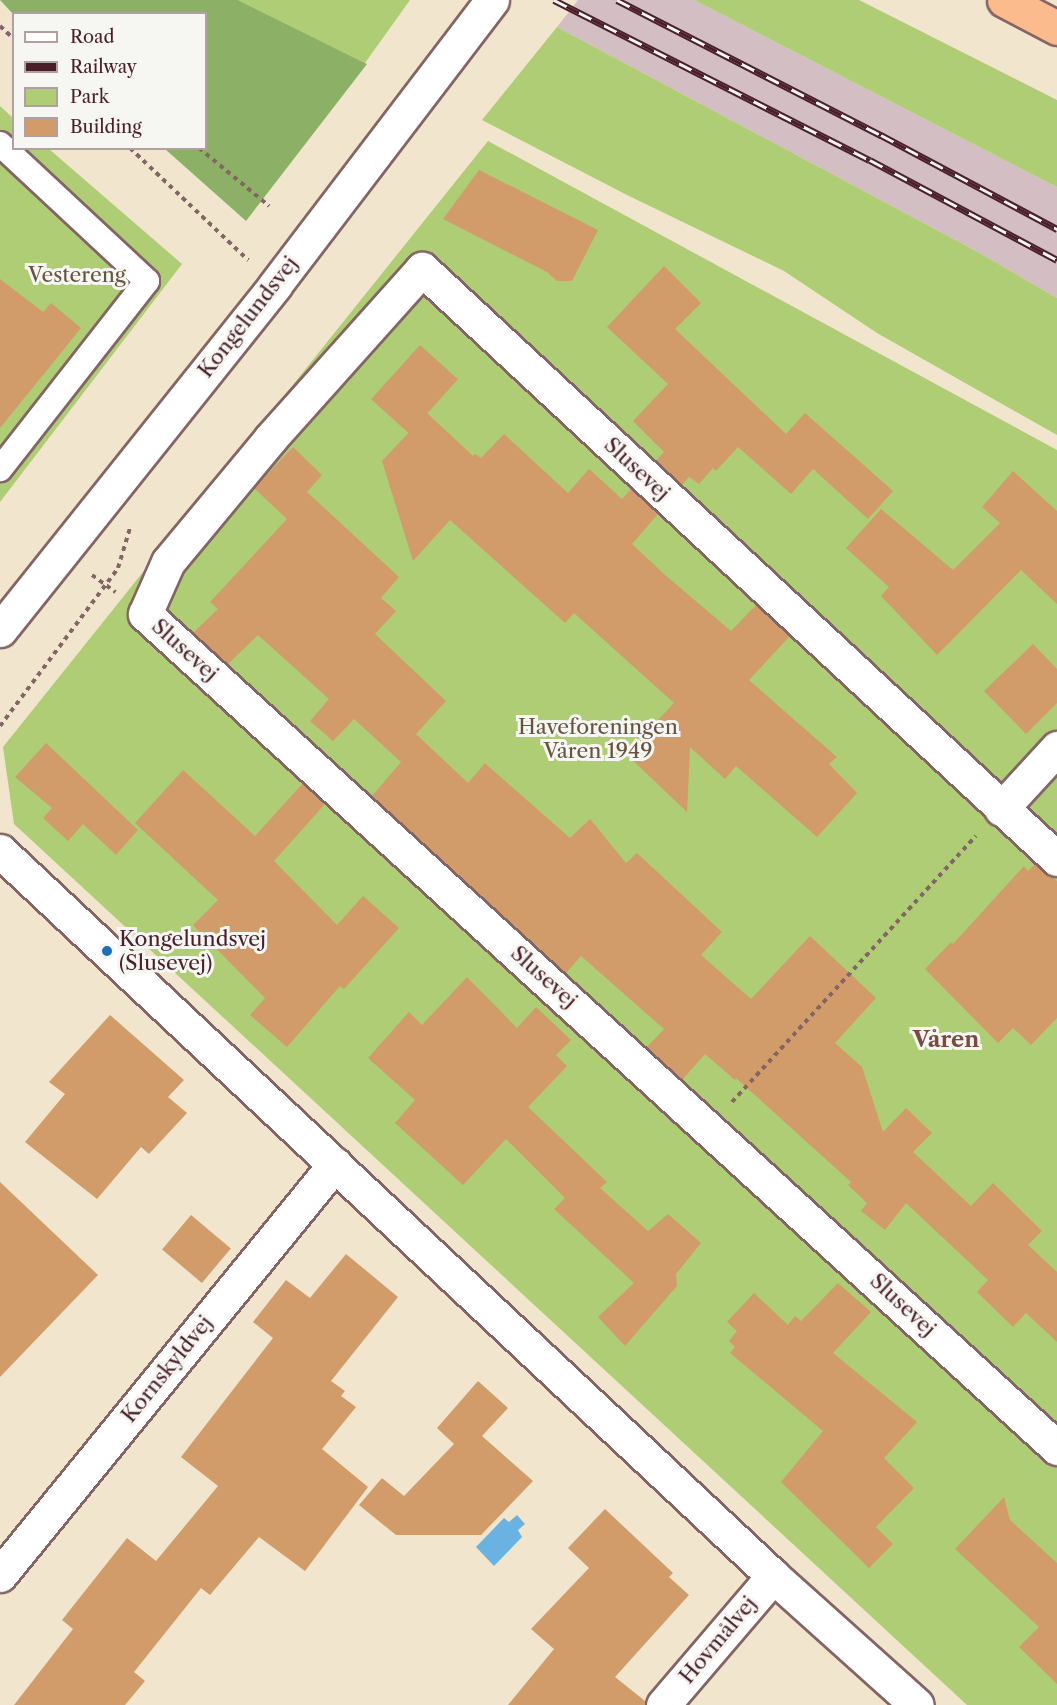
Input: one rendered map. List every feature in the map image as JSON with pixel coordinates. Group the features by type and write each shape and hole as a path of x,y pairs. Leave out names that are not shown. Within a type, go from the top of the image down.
{"highway":[{"path":"1004,0 1057,28"}],"street":[{"name":"Kongelundsvej","path":"0,630 275,285 492,0"},
{"name":"Slusevej","path":"1057,859 422,269 271,438 168,562 145,614 709,1127 1057,1448"},
{"path":"1001,808 1057,748"},
{"path":"0,851 773,1576 917,1705"},
{"name":"Kornskyldvej","path":"0,1575 335,1164"},
{"name":"Hovmålvej","path":"663,1705 773,1576"}],"lane":[{"path":"0,144 147,281 0,469"}],"path":[{"path":"0,26 12,37"},
{"path":"132,150 275,285"},
{"path":"201,150 269,206"},
{"path":"0,726 118,568 130,534 130,522"},
{"path":"62,551 145,614"},
{"path":"709,1127 1001,808"}],"shaded area":[{"path":"578,0 694,0 1057,187 1057,298 976,251 557,27"}],"green space":[{"path":"0,0 238,0 367,64 246,221 166,150 207,150 207,12 12,13"},
{"path":"238,0 410,0 365,63"},
{"path":"694,0 859,0 1057,100 1057,187"},
{"path":"557,27 976,251 1057,298 1057,435 877,333 784,271 627,195 482,120"},
{"name":"Vestereng","path":"0,106 12,117 12,150 50,150 182,264 0,502"},
{"name":"Haveforeningen Våren 1949","path":"488,141 1057,450 1057,1705 967,1705 14,824 3,747"}],"water":[{"path":"517,1515 525,1524 518,1530 522,1537 494,1566 476,1547 504,1518 509,1522"}],"building":[{"path":"479,170 598,230 572,281 557,281 547,272 443,219"},
{"path":"664,266 701,303 675,329 786,434 805,413 893,491 868,519 813,469 791,494 738,447 716,471 713,468 699,484 689,477 682,485 656,461 664,452 633,421 668,384 607,327"},
{"path":"0,279 43,312 51,303 81,328 0,428"},
{"path":"420,345 458,379 409,433 371,399"},
{"path":"427,413 473,456 475,454 481,458 504,434 568,493 589,469 622,499 631,489 658,514 632,544 664,574 731,631 756,605 790,636 749,680 837,757 829,764 857,793 817,837 736,766 725,779 690,747 687,812 626,754 674,703 574,613 565,623 450,520 413,561 382,461"},
{"path":"293,447 322,475 307,492 399,577 381,598 396,611 375,634 446,701 416,734 468,783 485,763 570,838 590,819 626,863 637,853 722,932 701,955 751,999 810,936 876,998 835,1043 862,1067 883,1132 906,1108 932,1133 913,1152 971,1206 993,1183 1042,1231 1028,1245 1057,1272 1057,1342 1026,1313 1013,1327 977,1292 988,1280 906,1203 885,1230 861,1211 867,1203 848,1185 851,1182 736,1078 735,1080 705,1054 682,1080 647,1047 664,1029 581,956 566,973 372,796 401,762 354,719 333,741 310,721 329,699 258,635 228,664 193,633 218,609 210,602 287,519 254,488"},
{"path":"1013,471 1057,511 1057,604 1021,570 937,655 881,596 889,587 846,548 881,509 953,570 1000,523 982,507"},
{"path":"1033,644 1057,669 1057,703 1026,734 984,691"},
{"path":"46,743 138,830 116,855 83,824 68,841 43,818 52,808 15,777"},
{"path":"183,770 255,836 303,783 325,804 274,861 337,925 363,896 399,928 344,989 340,986 287,1047 250,1015 265,998 193,925 218,900 135,823"},
{"path":"1035,864 1057,881 1057,1018 1031,1045 1013,1028 998,1043 925,969 951,942 953,944 1024,866 1028,871"},
{"path":"467,977 517,1028 536,1007 571,1040 556,1055 567,1066 528,1107 607,1182 600,1188 648,1231 668,1214 701,1243 676,1274 677,1286 625,1346 598,1317 634,1283 554,1209 565,1198 506,1139 463,1185 395,1123 415,1100 368,1058 409,1012 422,1025"},
{"path":"110,1015 184,1080 168,1097 187,1113 149,1154 141,1147 97,1199 25,1142 65,1094 49,1082"},
{"path":"0,1182 98,1275 0,1377"},
{"path":"191,1215 231,1248 202,1283 162,1249"},
{"path":"346,1254 398,1297 331,1381 345,1391 341,1396 356,1407 322,1449 368,1487 305,1571 259,1537 210,1595 201,1588 134,1672 145,1681 125,1705 14,1705 73,1629 62,1620 127,1538 156,1561 218,1486 181,1457 273,1338 253,1322 286,1280 310,1298"},
{"path":"838,1283 871,1312 833,1353 917,1422 884,1458 914,1488 876,1527 893,1544 869,1568 781,1482 823,1431 730,1353 735,1347 729,1341 737,1331 727,1322 754,1293 788,1325 795,1316 801,1321"},
{"path":"478,1381 508,1408 482,1436 533,1481 481,1535 396,1535 359,1505 382,1478 404,1496 454,1444 437,1428"},
{"path":"1004,1497 1010,1520 1057,1563 1057,1684 1019,1647 1039,1627 955,1549"},
{"path":"605,1509 673,1573 669,1577 689,1595 615,1677 645,1701 645,1705 508,1705 554,1649 531,1629 589,1568 568,1548"}],"railway":[{"path":"554,0 870,160 1057,260"},
{"path":"617,0 881,135 1057,229"}],"place":[{"name":"Kongelundsvej (Slusevej)","path":"107,951"}],"district":[{"name":"Våren","path":"946,1040"}]}
